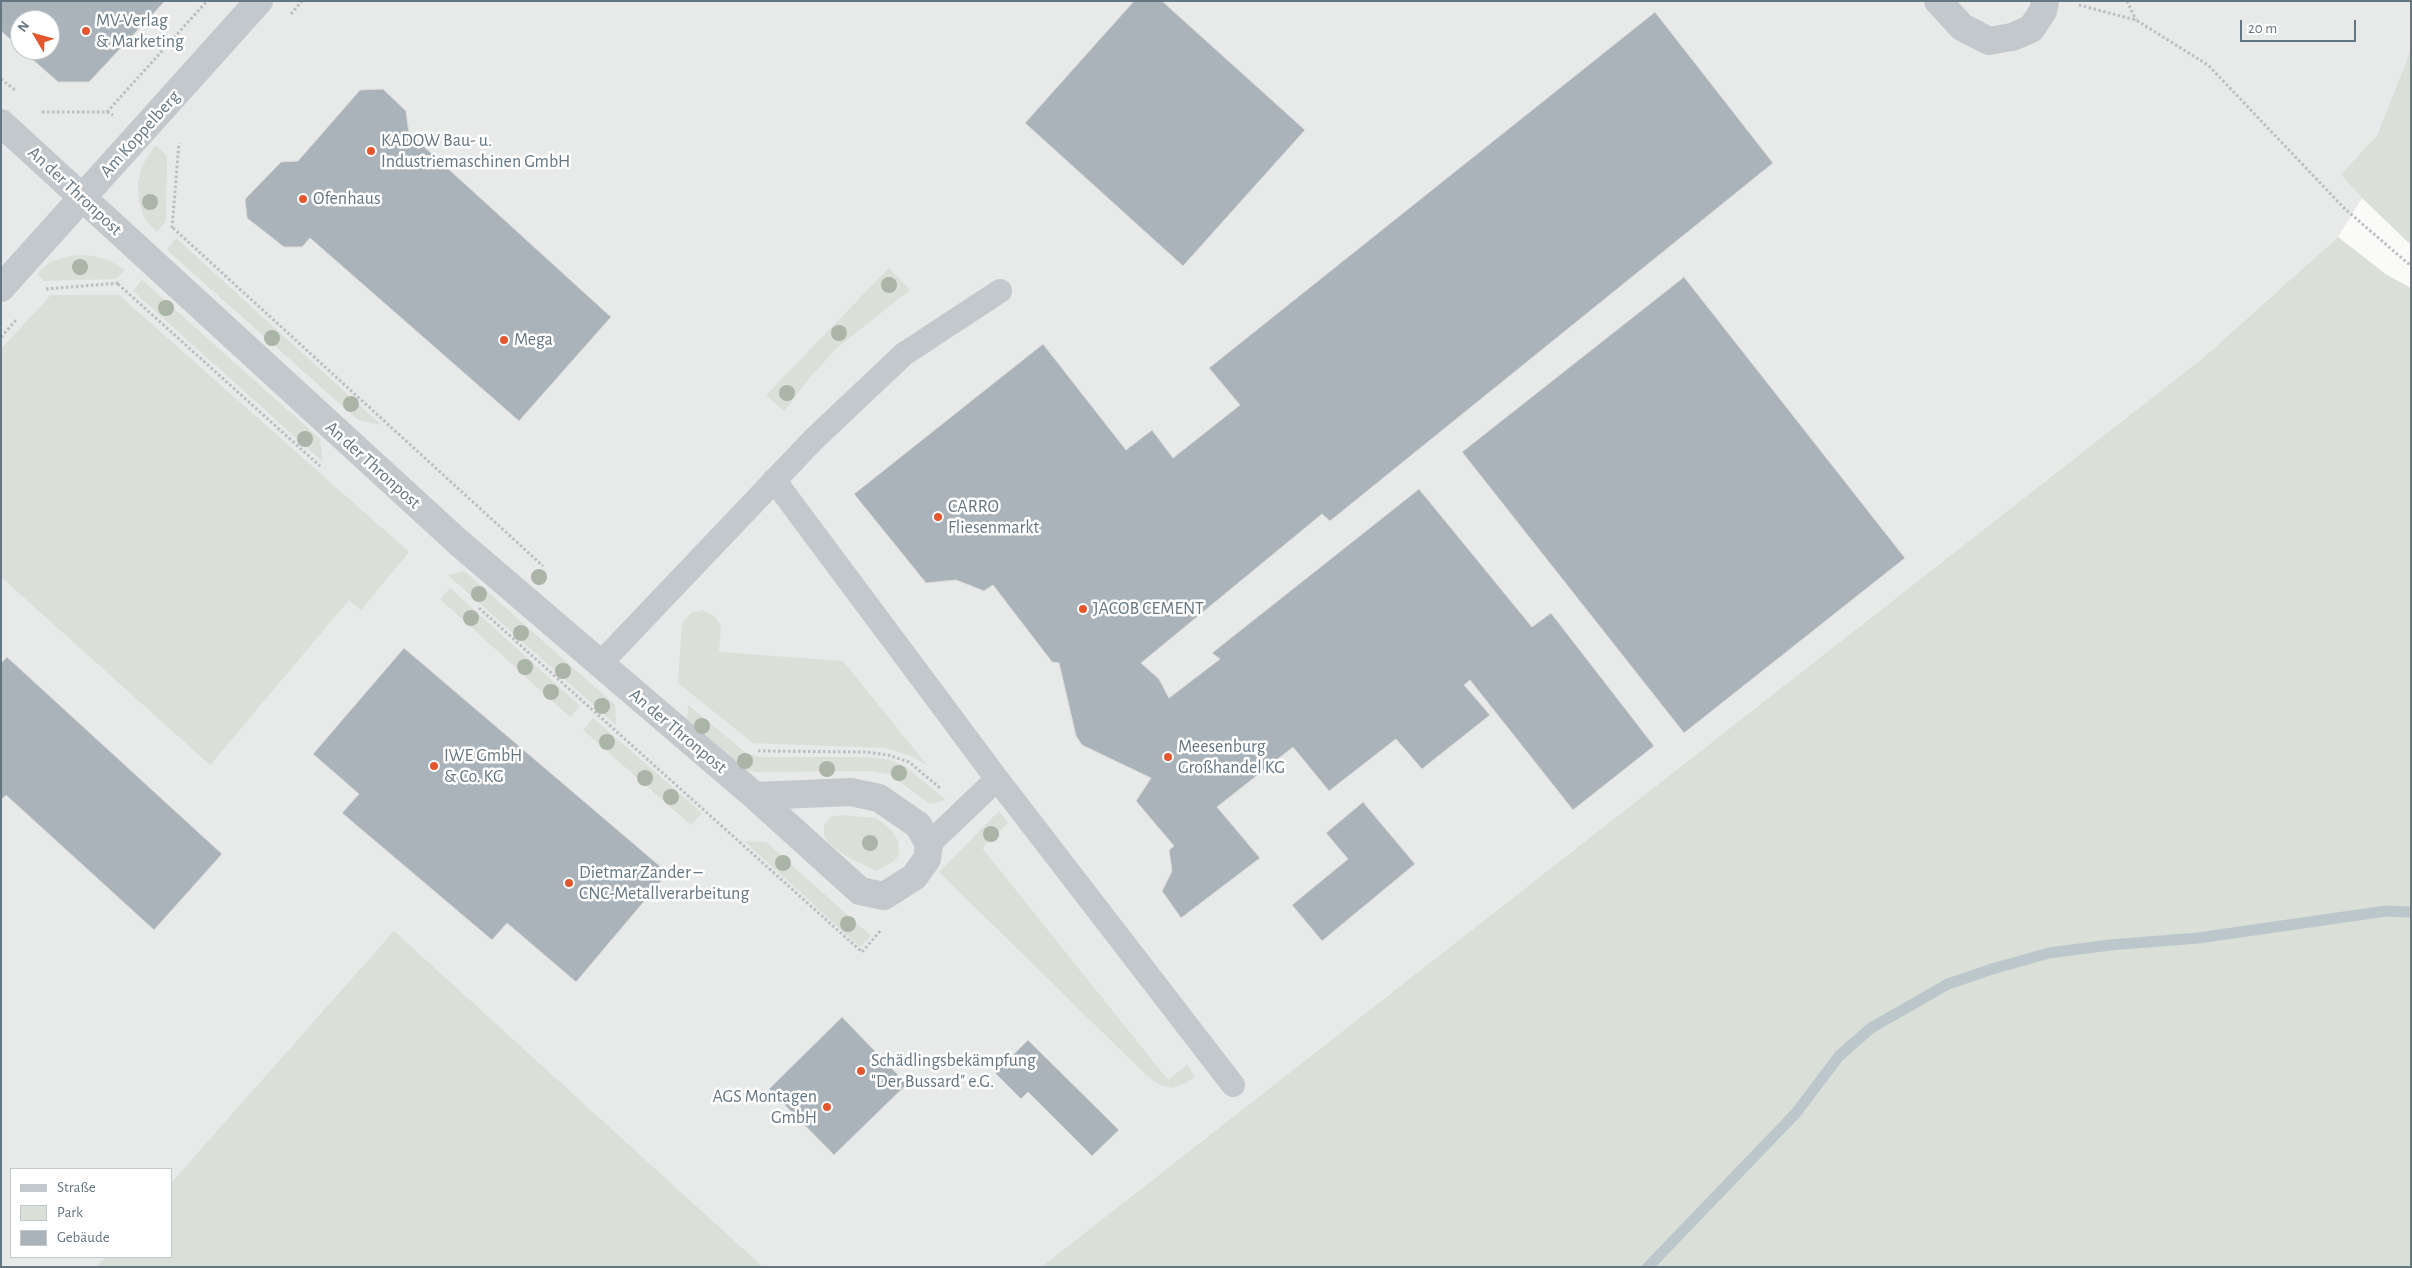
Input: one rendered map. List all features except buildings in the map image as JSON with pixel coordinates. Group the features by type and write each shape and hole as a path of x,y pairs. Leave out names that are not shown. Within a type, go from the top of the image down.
{"street":[{"name":"Am Koppelberg","path":"1,288 259,1"},
{"path":"1938,1 1962,27 1989,41 2012,37 2031,29 2043,11 2046,1"},
{"name":"An der Thronpost","path":"10,131 144,256 458,542 599,665 755,796 860,891 884,896 914,877 927,860 929,844"},
{"path":"755,796 851,792 879,798 918,825 929,844"}],"lane":[{"path":"599,665 814,438 904,354 1000,291"},
{"path":"774,480 998,779 1233,1085"},
{"path":"929,844 998,779"}],"path":[{"path":"107,112 207,1"},
{"path":"289,16 302,1"},
{"path":"2127,1 2136,20"},
{"path":"2075,4 2136,20 2208,66 2345,210 2411,266"},
{"path":"10,131 39,112 107,112 179,142 173,228 118,284 44,289"},
{"path":"173,228 545,568"},
{"path":"1,337 20,316"},
{"path":"755,750 761,752 867,752 888,755 909,762 932,779 964,811"}],"shaded area":[{"path":"1,1 2411,1 2411,84 2362,198 2338,237 2204,357 1041,1267 1,1267"}],"green space":[{"path":"2411,50 2411,245 2362,198 2341,174 2377,136"},
{"path":"155,145 167,156 166,221 157,232 145,219 139,202 138,183 142,166"},
{"path":"2338,237 2387,275 2411,288 2411,1267 1041,1267 2204,357"},
{"path":"176,238 381,425 358,420 167,250"},
{"path":"86,255 107,259 125,270 116,279 44,281 37,274 50,262 69,256"},
{"path":"889,268 910,290 838,347 811,376 784,411 766,395"},
{"path":"142,280 320,439 323,462 133,291"},
{"path":"51,295 119,295 409,552 361,610 349,600 210,765 1,577 1,349"},
{"path":"464,571 615,705 616,725 448,575"},
{"path":"450,588 580,706 570,717 440,599"},
{"path":"703,610 714,616 721,626 719,652 843,661 927,765 909,755 884,748 753,743 678,683 682,623 691,613"},
{"path":"688,705 746,753 759,757 868,757 891,760 907,768 946,800 930,804 888,774 871,771 753,772 743,768 687,722"},
{"path":"593,718 702,813 691,825 583,730"},
{"path":"999,811 1008,823 982,848 1168,1080 1187,1065 1195,1076 1188,1082 1172,1088 1160,1085 1147,1076 939,872"},
{"path":"841,815 876,818 891,830 898,841 899,853 895,861 876,871 846,856 829,843 824,835 824,825 830,817"},
{"path":"744,841 766,842 871,936 860,947"},
{"path":"394,931 763,1267 97,1267 105,1258 172,1258 172,1182"}],"waterway":[{"path":"1648,1267 1796,1113 1839,1056 1871,1028 1948,984 2049,953 2110,945 2198,938 2386,911 2411,912"}],"place":[{"name":"MV-Verlag & Marketing","path":"86,31"},
{"name":"KADOW Bau- u. Industriemaschinen GmbH","path":"371,151"},
{"name":"Ofenhaus","path":"303,199"},
{"name":"Mega","path":"504,340"},
{"name":"CARRO Fliesenmarkt","path":"938,517"},
{"name":"JACOB CEMENT","path":"1083,609"},
{"name":"Meesenburg Großhandel KG","path":"1168,757"},
{"name":"IWE GmbH & Co. KG","path":"434,766"},
{"name":"Dietmar Zander – CNC-Metallverarbeitung","path":"569,883"},
{"name":"Schädlingsbekämpfung \"Der Bussard\" e.G.","path":"861,1071"},
{"name":"AGS Montagen GmbH","path":"827,1107"}]}
